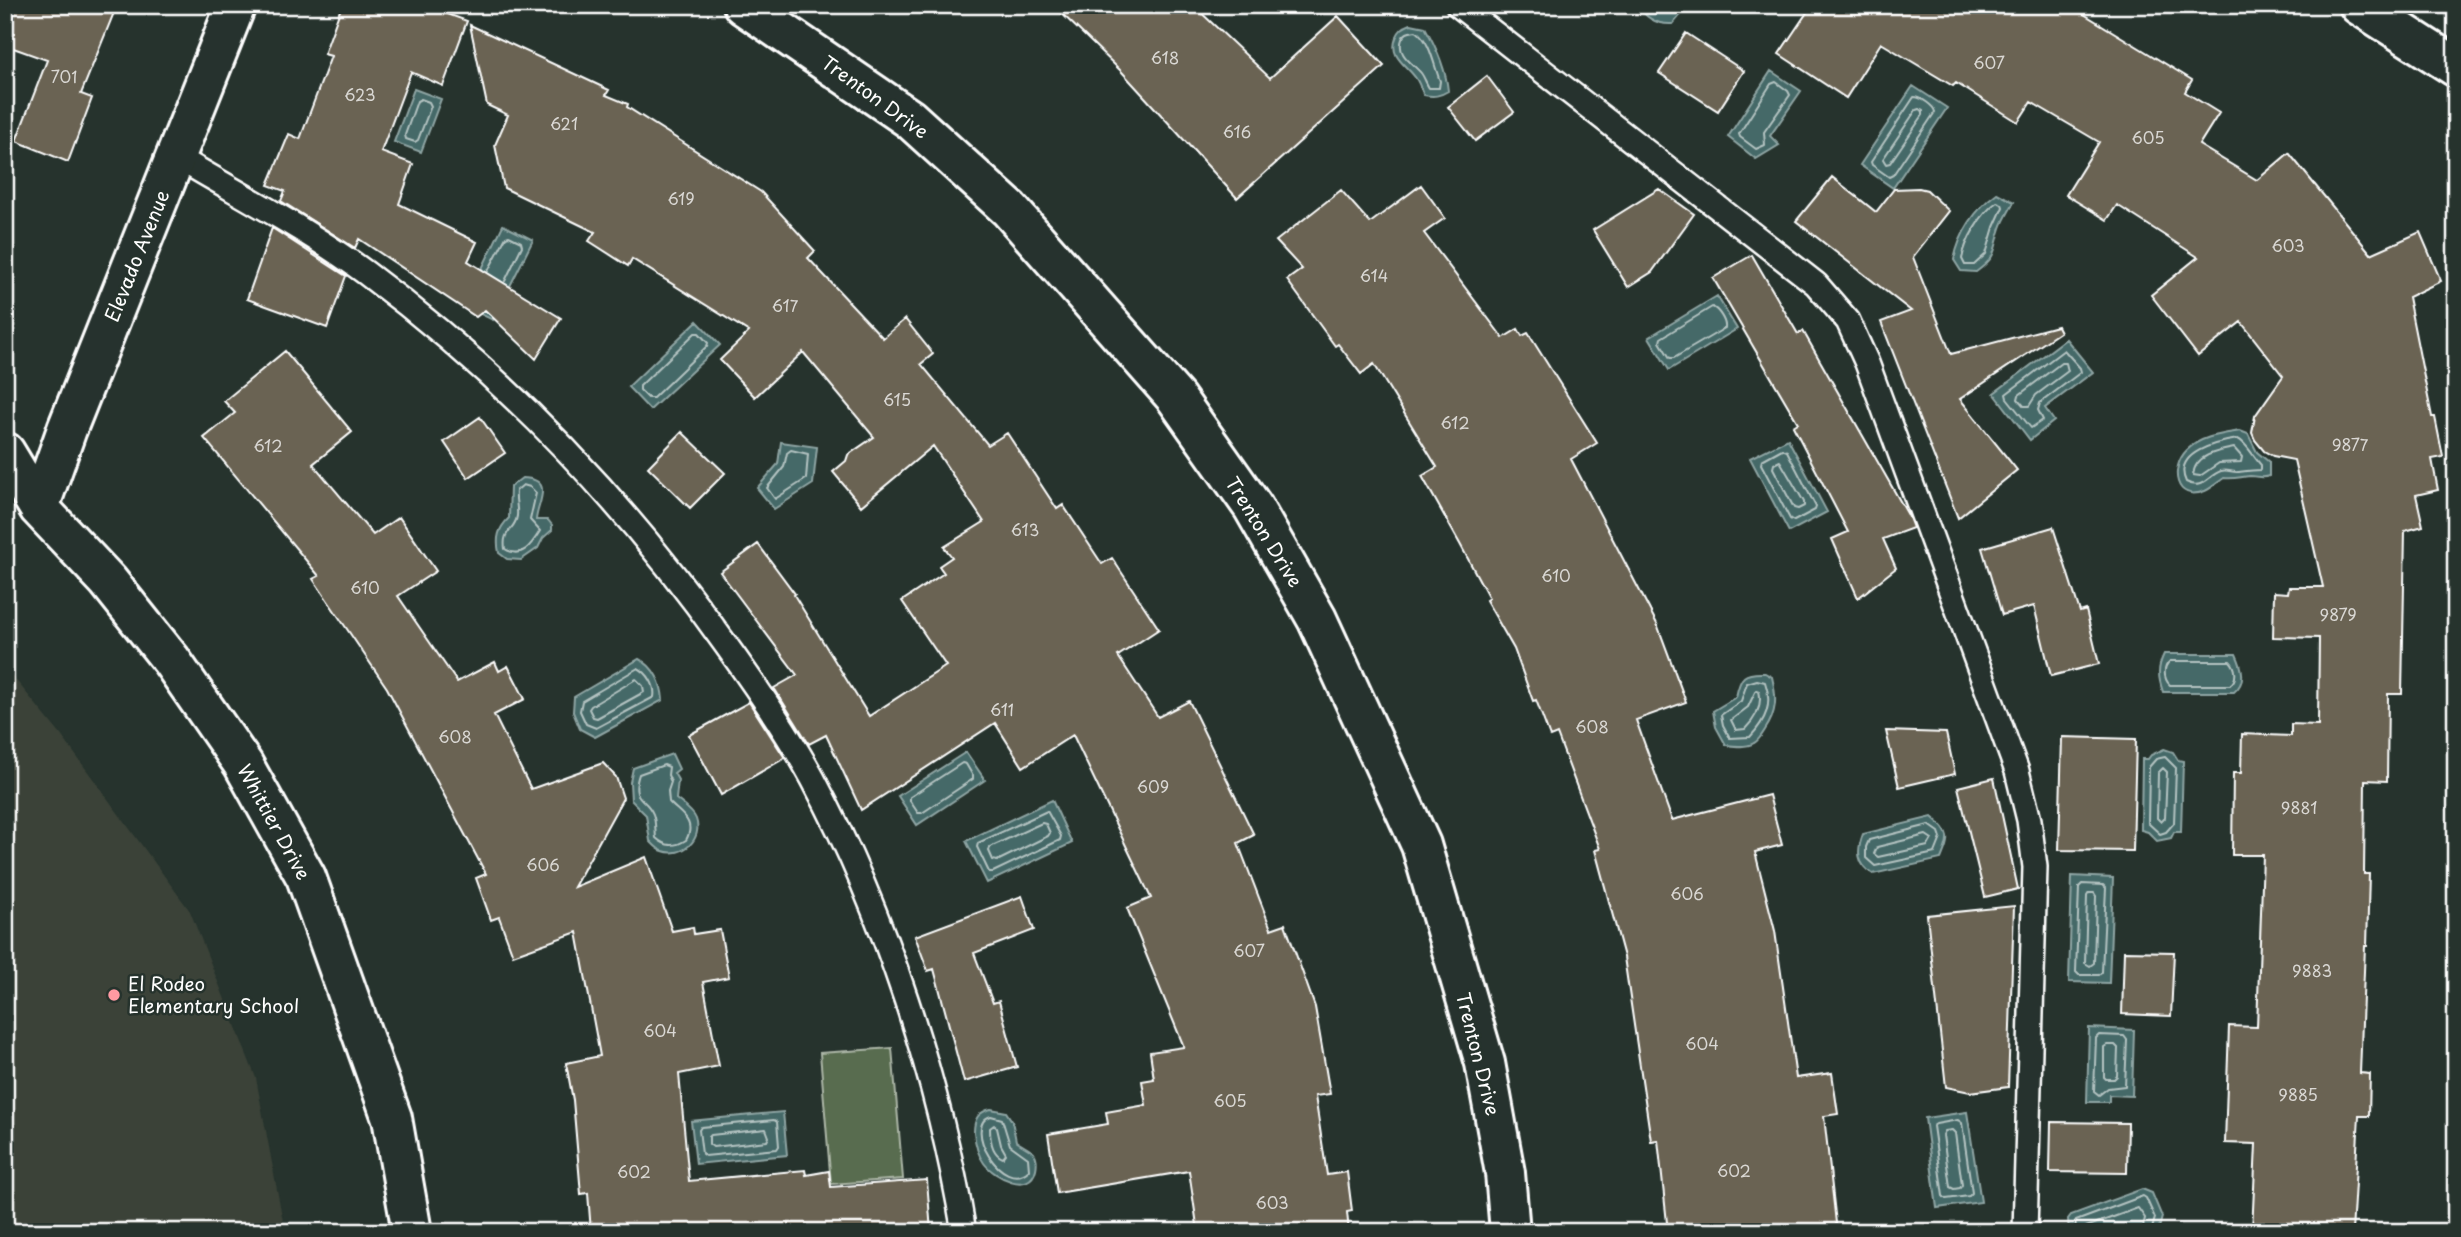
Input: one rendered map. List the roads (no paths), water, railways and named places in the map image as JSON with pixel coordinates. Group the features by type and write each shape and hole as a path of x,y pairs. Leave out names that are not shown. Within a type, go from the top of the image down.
{"street":[{"name":"Elevado Avenue","path":"22,503 67,429 236,5"},
{"name":"Trenton Drive","path":"743,5 911,119 1009,209 1176,398 1253,507 1317,619 1421,845 1485,1062 1504,1173 1510,1232"},
{"path":"2359,5 2456,66"},
{"name":"Whittier Drive","path":"5,452 22,503 108,581 171,660 243,764 306,877 392,1118 412,1232"}],"lane":[{"path":"1458,5 1816,284 1848,321 1867,363 2017,771 2029,820 2035,867 2025,1232"},
{"path":"177,157 274,213 364,271 454,341 534,416 613,499 686,588 755,686 813,779 860,880 902,988 929,1079 955,1180 964,1232"}],"water":[{"path":"1638,5 1689,5 1673,24 1668,24 1649,17"},
{"path":"1411,24 1425,27 1436,49 1448,91 1442,94 1424,95 1417,80 1397,56 1394,45 1397,35"},
{"path":"1771,71 1801,91 1770,136 1779,145 1756,159 1728,137"},
{"path":"1913,86 1947,108 1893,188 1860,165"},
{"path":"414,89 441,99 421,152 394,142"},
{"path":"1997,193 2014,202 2002,225 1994,253 1976,272 1961,271 1954,260 1964,232 1975,214"},
{"path":"503,225 533,240 493,320 464,306"},
{"path":"1717,296 1737,329 1669,370 1649,337"},
{"path":"697,321 720,345 650,410 628,387"},
{"path":"2066,339 2093,372 2045,408 2054,421 2030,440 1994,393"},
{"path":"2240,431 2248,434 2257,452 2269,462 2269,476 2224,478 2208,490 2195,493 2181,488 2178,482 2178,466 2187,450 2205,439"},
{"path":"1788,439 1827,512 1789,532 1750,458"},
{"path":"781,442 817,447 813,484 774,509 757,488 778,464"},
{"path":"522,478 532,479 542,487 536,520 548,520 552,530 543,538 538,548 521,560 507,559 499,553 498,538 502,526 509,518 510,487"},
{"path":"2164,654 2236,654 2241,669 2241,684 2234,692 2163,692 2159,673"},
{"path":"639,659 657,676 663,700 595,737 580,729 573,712 574,697"},
{"path":"1752,673 1765,673 1772,677 1775,692 1774,711 1769,723 1760,738 1751,745 1726,745 1716,727 1713,711 1736,697 1744,677"},
{"path":"2164,749 2173,752 2178,760 2183,761 2181,832 2174,832 2171,838 2157,841 2148,832 2141,830 2142,759 2148,759"},
{"path":"966,752 985,780 917,825 898,796"},
{"path":"672,754 679,769 674,773 678,780 676,799 693,813 697,826 694,840 678,852 659,850 650,841 646,815 631,800 630,782 633,768"},
{"path":"1052,800 1072,843 987,883 966,841"},
{"path":"1932,817 1943,827 1947,836 1941,859 1873,874 1863,866 1859,851 1863,834"},
{"path":"2072,876 2113,878 2109,983 2069,982"},
{"path":"2089,1028 2134,1030 2132,1096 2109,1095 2109,1102 2087,1102"},
{"path":"991,1109 1006,1112 1012,1121 1016,1141 1035,1155 1036,1169 1027,1181 1020,1183 1003,1178 989,1168 980,1156 974,1136 975,1123 980,1114"},
{"path":"783,1112 787,1155 696,1164 691,1121"},
{"path":"1967,1112 1981,1202 1937,1208 1925,1118"},
{"path":"2142,1189 2152,1193 2162,1217 2159,1228 2149,1232 2069,1232 2068,1219 2071,1215"}],"place":[{"name":"El Rodeo Elementary School","path":"114,995"}]}
